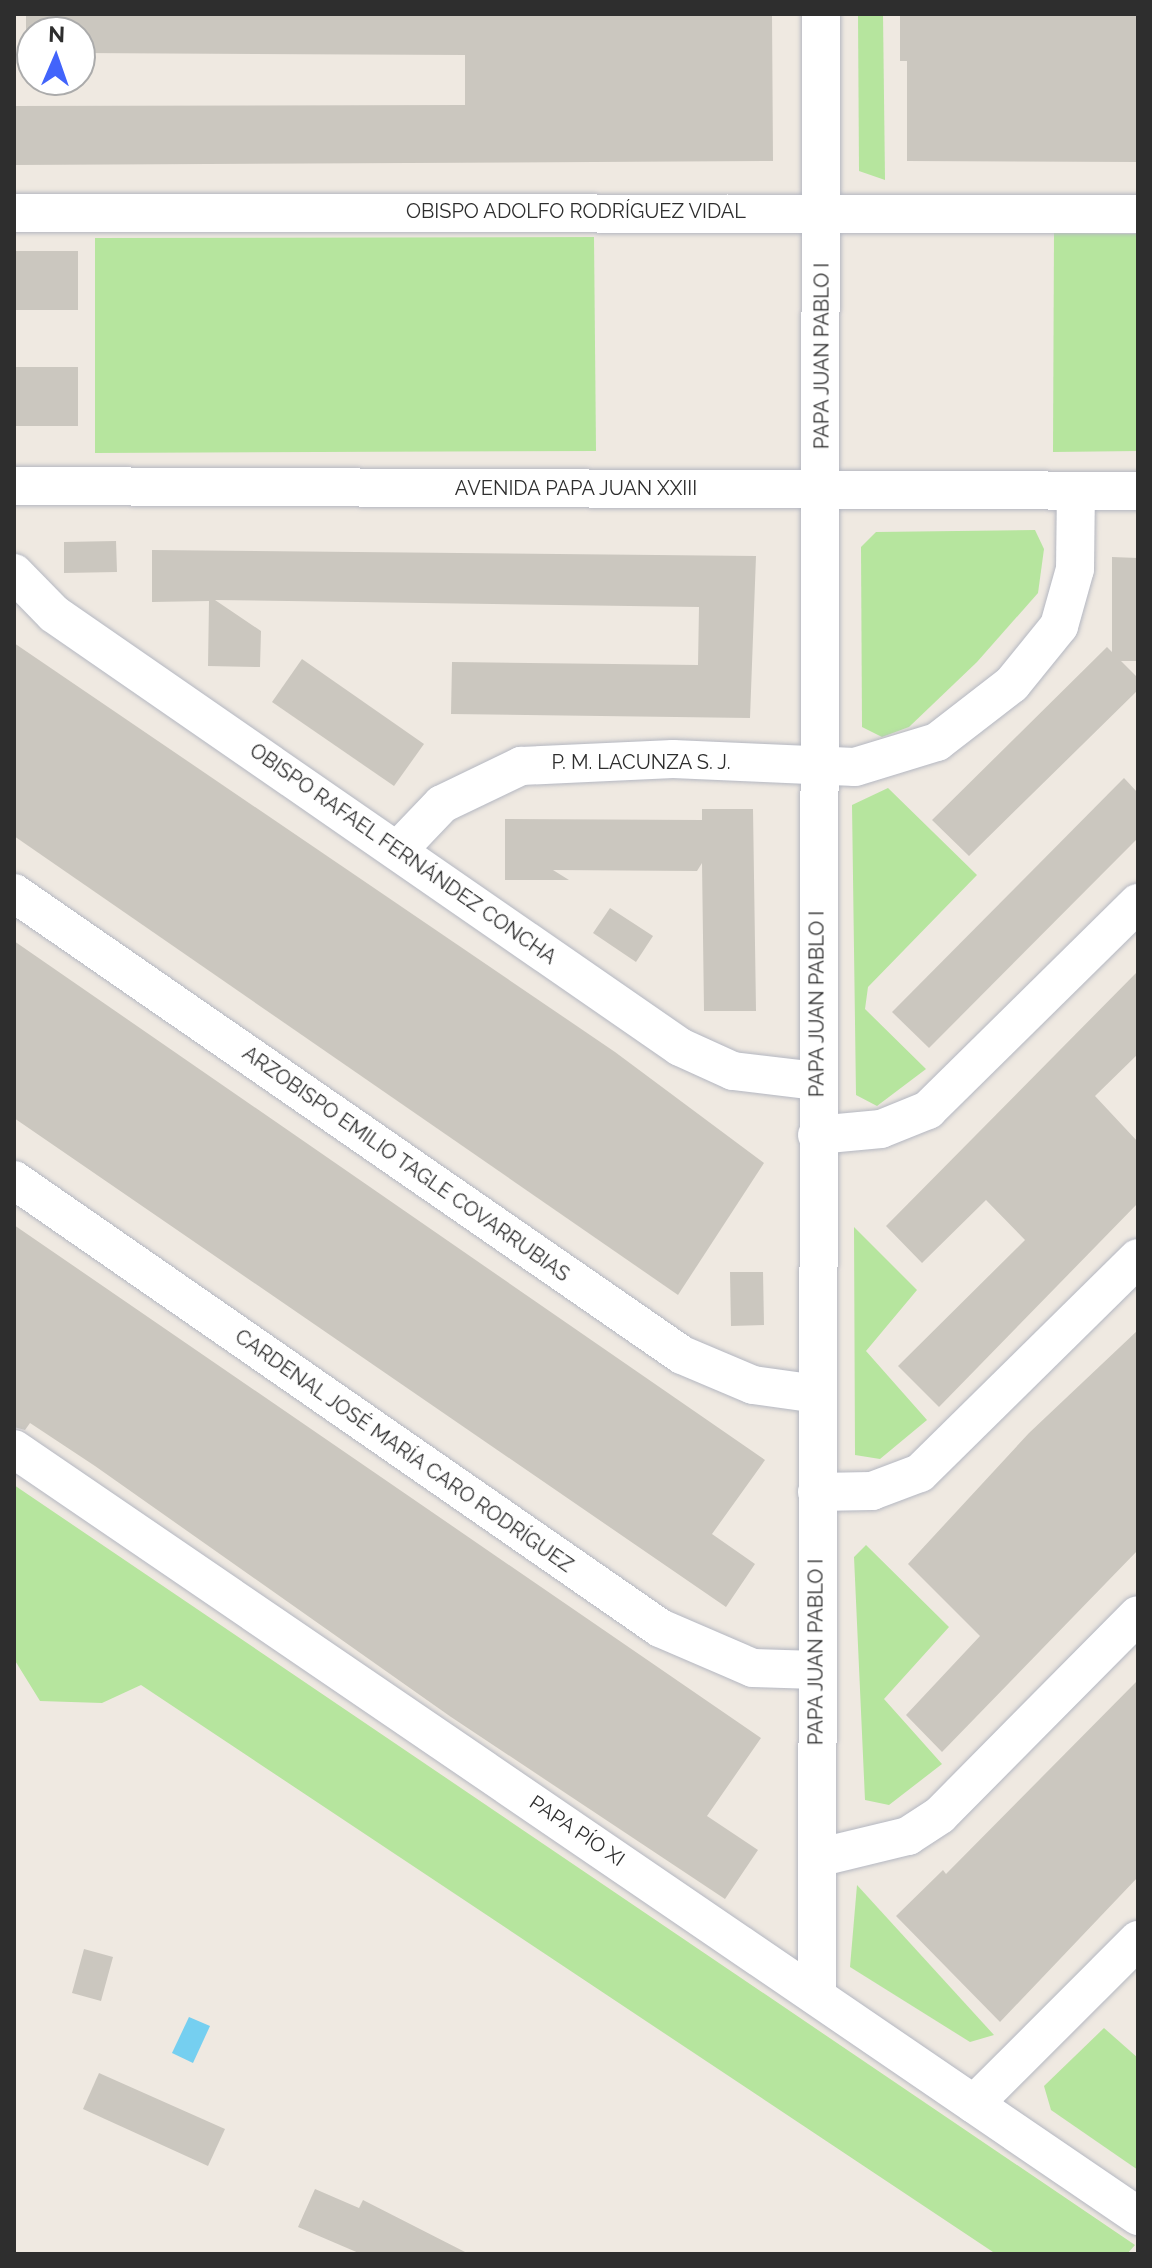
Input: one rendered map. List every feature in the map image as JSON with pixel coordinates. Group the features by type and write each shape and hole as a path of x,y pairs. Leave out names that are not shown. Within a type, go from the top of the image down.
{"street":[{"name":"PAPA JUAN PABLO I","path":"817,1994 817,767 822,488 821,14"},
{"name":"OBISPO ADOLFO RODRÍGUEZ VIDAL","path":"14,213 821,210 1138,214"},
{"name":"AVENIDA PAPA JUAN XXIII","path":"14,486 1138,491"},
{"name":"P. M. LACUNZA S. J.","path":"399,849 442,804 521,766 673,759 855,767 911,754 1012,684 1059,626 1075,569 1076,491"},
{"name":"OBISPO RAFAEL FERNÁNDEZ CONCHA","path":"14,573 54,614 399,849 680,1047 733,1071 817,1081"},
{"name":"ARZOBISPO EMILIO TAGLE COVARRUBIAS","path":"14,893 682,1355 753,1385 817,1394"},
{"path":"817,1135 881,1129 928,1110 1138,903"},
{"name":"CARDENAL JOSÉ MARÍA CARO RODRÍGUEZ","path":"14,1180 660,1628 753,1668 816,1670"},
{"path":"817,1492 872,1491 920,1473 1138,1258"},
{"name":"PAPA PÍO XI","path":"14,1449 817,1994 1138,2216"},
{"path":"817,1858 908,1836 940,1815 1138,1615"},
{"path":"974,2104 1138,1940"}],"green space":[{"path":"858,14 883,14 885,180 859,171"},
{"path":"1054,233 1138,234 1138,451 1053,452"},
{"path":"594,237 596,451 95,453 95,238"},
{"path":"1035,530 1044,549 1038,593 977,662 909,727 882,737 862,727 861,547 876,532"},
{"path":"888,788 977,875 868,987 865,1009 926,1069 877,1106 856,1095 852,805"},
{"path":"854,1227 917,1290 866,1351 927,1420 880,1459 855,1455"},
{"path":"14,1485 1135,2245 1127,2254 996,2254 141,1685 102,1703 40,1701 14,1659"},
{"path":"866,1545 949,1627 884,1699 942,1764 889,1805 865,1800 854,1557"},
{"path":"857,1885 994,2035 970,2042 850,1967"},
{"path":"1104,2028 1138,2058 1138,2170 1051,2110 1044,2086"}],"water":[{"path":"189,2017 210,2026 193,2063 172,2053"}],"building":[{"path":"772,14 773,161 14,165 14,106 465,105 465,55 96,53 96,16 26,16"},
{"path":"900,14 1138,14 1138,162 907,161 907,61 900,61"},
{"path":"14,251 78,251 78,310 14,310"},
{"path":"14,367 78,367 78,426 14,426"},
{"path":"116,541 117,572 64,573 64,542"},
{"path":"152,550 756,556 750,718 451,714 452,662 698,665 699,607 215,600 261,631 260,667 208,666 209,601 152,602"},
{"path":"1112,557 1138,558 1138,661 1121,661 1138,678 1138,690 969,856 932,820 1107,647 1112,652"},
{"path":"14,643 615,1052 764,1163 678,1295 14,836"},
{"path":"302,659 424,744 394,786 272,702"},
{"path":"1124,778 1138,793 1138,838 929,1048 892,1012"},
{"path":"702,809 753,809 756,1011 704,1011 702,863 697,871 553,870 569,880 505,880 505,819 702,820"},
{"path":"610,908 653,936 636,962 593,933"},
{"path":"14,941 765,1460 712,1534 755,1564 726,1607 14,1118"},
{"path":"1138,971 1138,1054 1095,1096 1138,1142 1138,1203 939,1407 898,1366 1025,1240 986,1200 922,1263 886,1226"},
{"path":"14,1225 761,1738 707,1816 758,1850 725,1899 451,1717 95,1466 30,1423 25,1430 14,1427"},
{"path":"730,1272 763,1272 764,1325 731,1326"},
{"path":"1138,1330 1138,1550 942,1752 906,1715 980,1636 908,1564 1029,1433"},
{"path":"1138,1680 1138,1877 1000,2022 896,1916 943,1870 946,1874"},
{"path":"84,1949 113,1957 101,2001 72,1993"},
{"path":"99,2073 225,2129 208,2166 83,2109"},
{"path":"315,2189 359,2208 363,2200 469,2254 361,2254 298,2227"}]}
